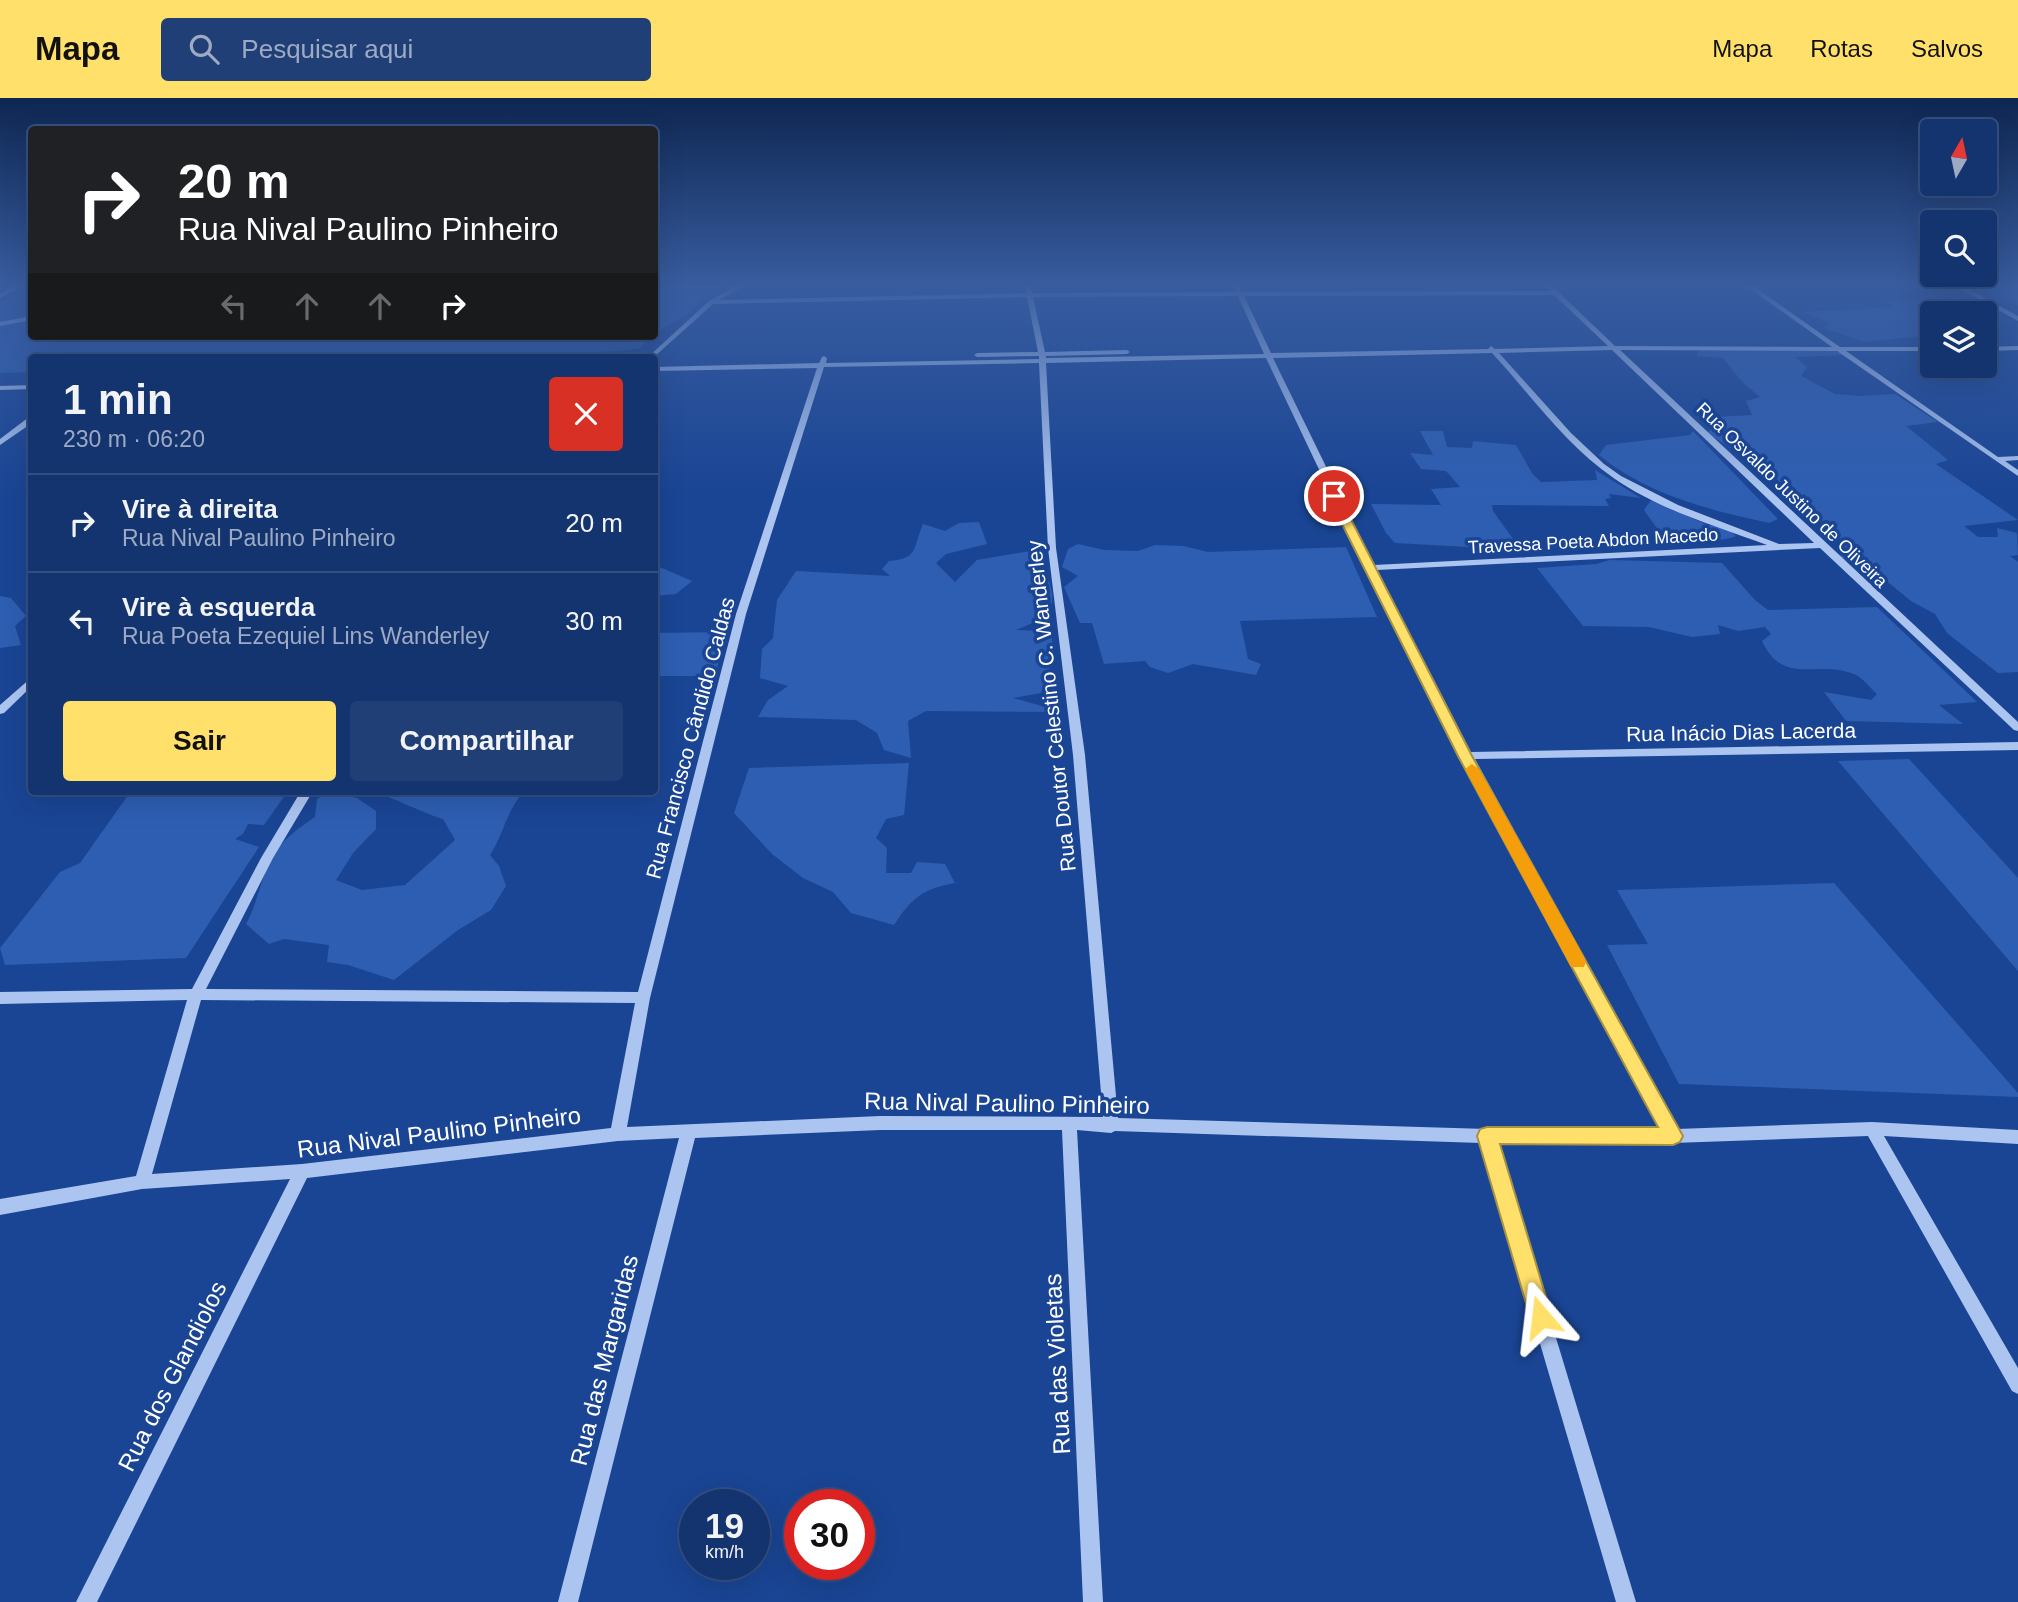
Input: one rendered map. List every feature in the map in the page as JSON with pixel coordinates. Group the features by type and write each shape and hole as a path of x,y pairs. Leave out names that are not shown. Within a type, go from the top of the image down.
{"street":[{"name":"Rua Doutor Celestino C. Wanderley","path":"1041,353 1052,548 1079,755 1111,1126"},
{"path":"658,363 1042,359 1227,353"},
{"path":"1266,353 1368,568 1465,756 1673,1136"},
{"path":"1496,353 1596,461 1619,478 1648,494 1780,547"},
{"name":"Rua Osvaldo Justino de Oliveira","path":"1621,353 1820,545 2018,728"},
{"path":"1844,353 2018,474"},
{"path":"658,369 824,362"},
{"name":"Rua Francisco Cândido Caldas","path":"618,1134 643,998 741,614 824,362"},
{"path":"0,382 28,381"},
{"path":"0,388 28,387"},
{"path":"0,443 28,422"},
{"path":"1996,459 2018,458"},
{"name":"Travessa Poeta Abdon Macedo","path":"1368,568 1820,545"},
{"path":"0,711 28,684"},
{"name":"Rua Inácio Dias Lacerda","path":"1465,756 2018,746"},
{"path":"142,1182 196,994 267,858 305,795"},
{"path":"0,998 196,994 643,998"},
{"name":"Rua Nival Paulino Pinheiro","path":"0,1207 142,1182 302,1171 618,1134 880,1123 1069,1123 1487,1136 1673,1136 1872,1129 2018,1138"},
{"name":"Rua das Violetas","path":"1069,1123 1094,1602"},
{"path":"1872,1129 2018,1385"},
{"name":"Rua das Margaridas","path":"568,1602 689,1131"},
{"path":"1487,1136 1626,1602"},
{"name":"Rua dos Glandiolos","path":"86,1602 302,1171"}],"shaded area":[{"path":"0,353 560,353 28,354 28,372 0,373"},
{"path":"1697,353 1840,353 1844,355 1795,357 1807,367 1801,376 1835,394 1895,394 1938,422 1906,426 1948,460 1936,464 2018,520 1964,526 1978,537 1998,537 1997,528 2017,533 2018,555 2010,556 2018,562 2018,672 1998,673 1947,633 1935,614 1911,601 1873,570 1847,562 1840,556 1844,541 1814,522 1817,516 1769,472 1707,433 1718,424 1715,417 1752,415 1746,401 1760,397 1743,383 1723,358 1696,356"},
{"path":"1420,431 1443,431 1447,447 1472,448 1473,441 1516,445 1532,473 1541,482 1597,480 1595,470 1641,498 1609,494 1611,498 1605,499 1609,506 1492,505 1493,511 1513,539 1473,541 1468,547 1395,543 1386,533 1371,504 1441,505 1431,489 1460,487 1446,471 1421,469 1410,453 1433,455"},
{"path":"1693,431 1778,519 1769,523 1680,499 1638,481 1599,455 1606,445 1690,435"},
{"path":"1651,500 1708,525 1725,527 1736,536 1711,540 1663,537 1644,510"},
{"path":"979,522 987,544 946,554 936,563 955,582 977,560 1030,551 1040,556 1052,593 1052,602 1043,617 1016,630 1043,631 1052,638 1053,659 1041,693 1013,698 1063,712 926,711 908,721 911,758 884,750 877,733 856,720 758,717 768,700 788,686 760,678 762,649 773,638 777,600 796,571 890,576 882,569 889,561 906,558 914,550 923,524 945,531 959,523"},
{"path":"1078,544 1104,550 1138,551 1155,545 1183,546 1208,552 1346,547 1377,617 1240,621 1248,659 1261,664 1256,675 1193,664 1168,673 1150,667 1145,661 1104,664 1092,623 1080,623 1064,587 1078,576 1062,567 1068,549"},
{"path":"1610,560 1722,563 1755,600 1768,610 1877,607 1977,702 1939,705 1963,724 1846,721 1824,692 1871,700 1877,694 1856,675 1828,669 1791,668 1781,664 1762,641 1771,634 1765,627 1738,631 1718,625 1720,634 1692,637 1649,627 1583,626 1537,568 1596,564"},
{"path":"658,566 692,581 676,594 658,596"},
{"path":"0,596 11,598 26,616 15,626 21,645 0,648"},
{"path":"723,632 716,676 658,676 658,633"},
{"path":"1909,759 2018,878 2018,971 1838,761"},
{"path":"909,763 904,815 886,819 876,838 887,848 886,873 911,873 917,862 945,864 955,883 934,888 919,896 894,925 851,913 833,892 803,878 772,854 734,813 749,768"},
{"path":"128,795 285,795 264,825 248,824 243,834 235,839 259,847 186,958 5,965 0,948 60,872 80,863"},
{"path":"323,795 345,795 357,798 376,811 376,829 353,853 336,880 362,890 405,885 455,840 443,819 381,795 522,795 490,855 499,866 506,886 491,910 458,930 394,980 348,965 327,962 329,945 284,939 269,944 246,924 272,858 291,835 315,817 317,799"},
{"path":"1834,883 2018,1093 2018,1097 1679,1084 1607,945 1648,944 1617,890"}],"slow traffic":[{"path":"1472,769 1577,962"}],"route":[{"path":"1334,496 1465,756 1673,1136 1487,1136 1541,1317"}]}
